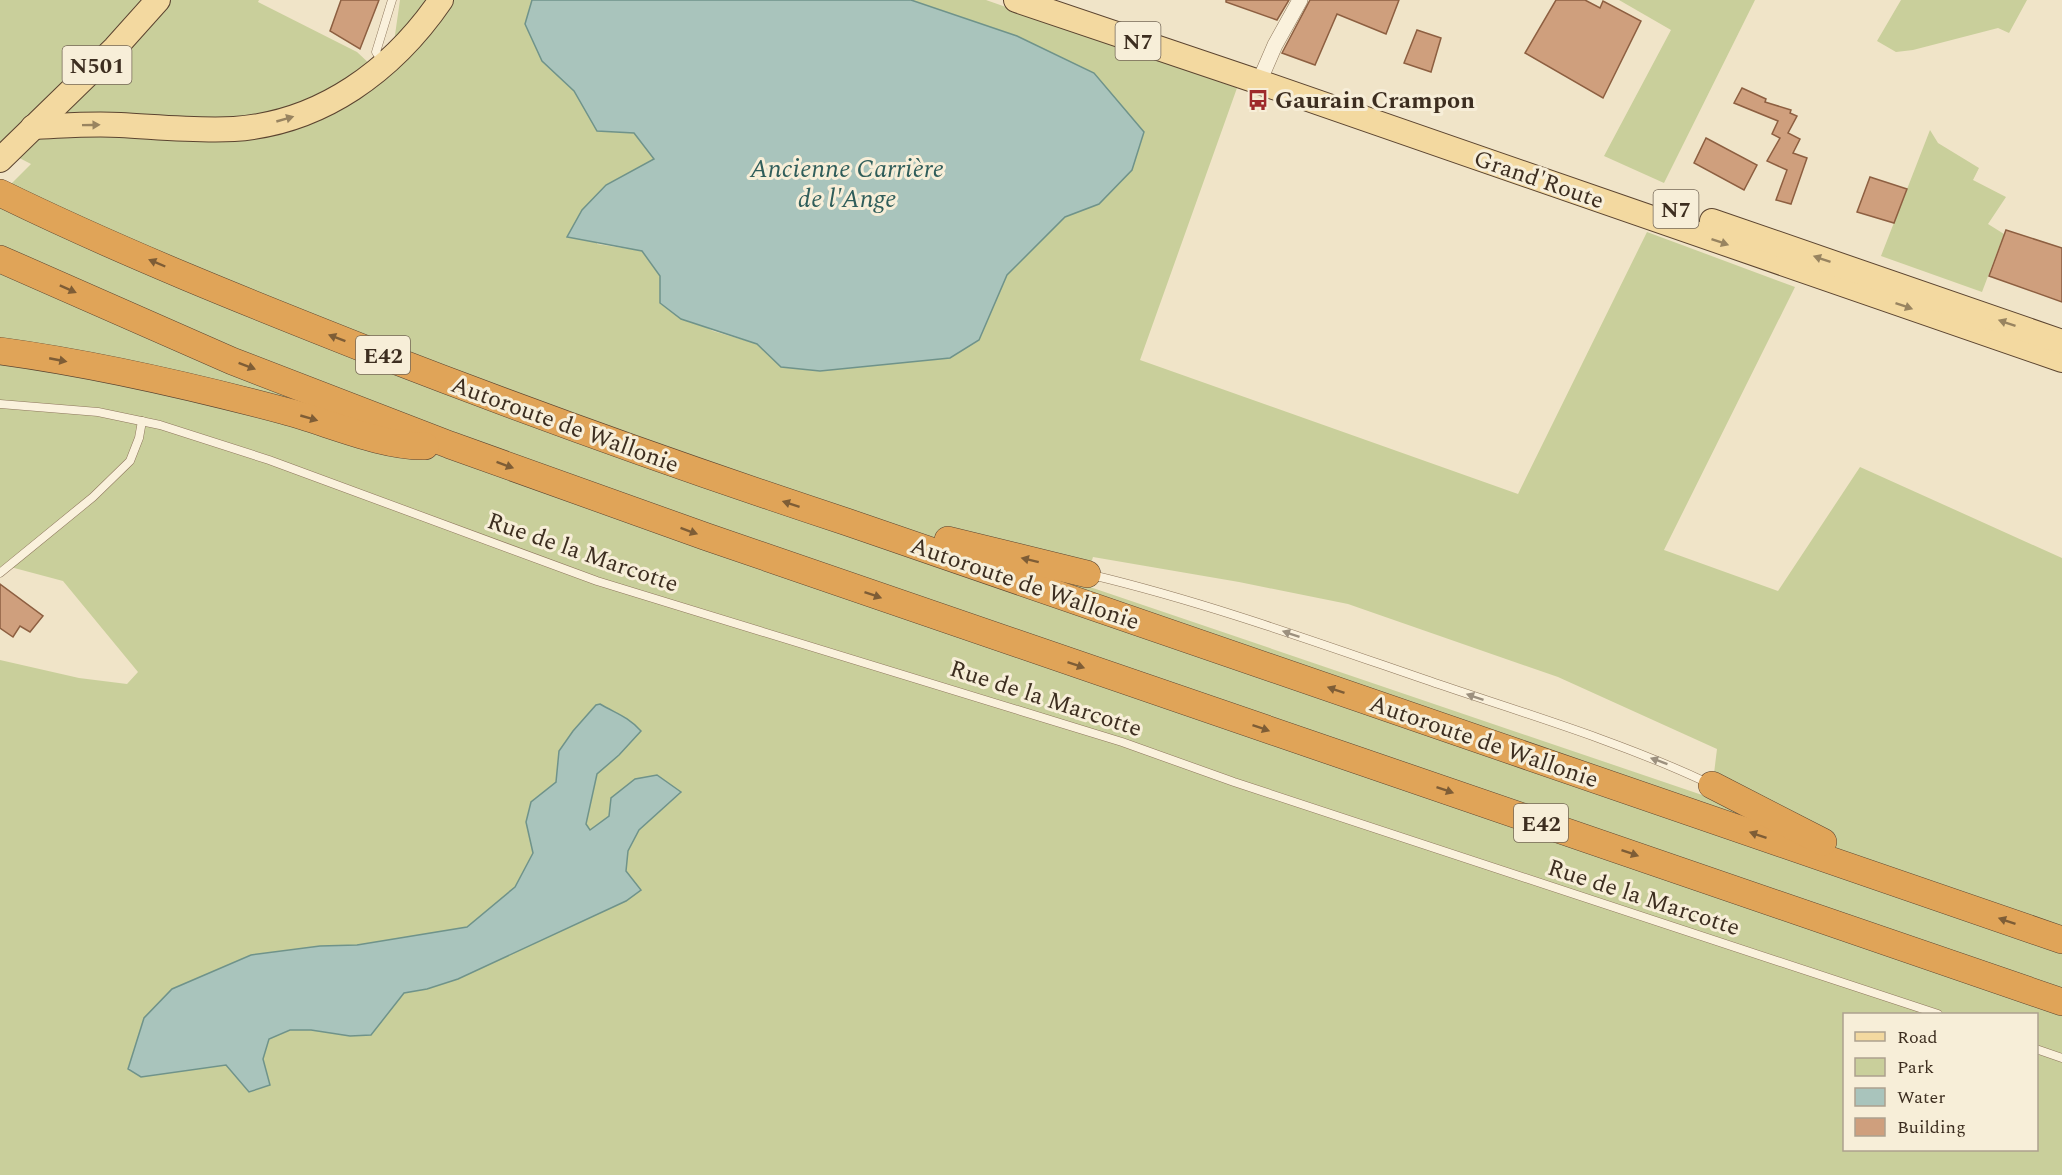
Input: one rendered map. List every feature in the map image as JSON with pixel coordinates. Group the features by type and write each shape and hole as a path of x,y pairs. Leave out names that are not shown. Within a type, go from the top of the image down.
{"highway":[{"name":"Autoroute de Wallonie","path":"0,193 253,305 466,388 727,483 847,522 2062,940"},
{"name":"E42","path":"7,262 232,361 450,445 808,572 2062,1002"},
{"path":"0,351 217,393 405,446 450,445"},
{"path":"847,522 936,537 1087,574"},
{"path":"1712,785 1806,834 1944,898"}],"main road":[{"name":"N501","path":"0,160 115,48 158,0"},
{"path":"33,127 117,125 236,129 285,119 322,105 358,87 386,64 423,27 441,0"},
{"name":"Grand'Route","path":"1016,0 1262,75 2062,342"},
{"name":"Grand'Route","path":"1062,0 1262,75 2062,360"}],"street":[{"path":"1262,75 1275,45 1300,0"}],"lane":[{"path":"386,64 376,52 392,0"},
{"name":"Rue de la Marcotte","path":"0,404 98,412 160,425 269,460 597,581 1122,742 1234,782 1935,1013"},
{"path":"0,573 93,497 130,461 140,438 142,421"},
{"path":"1087,574 1216,608 1582,733 1672,766 1712,785"},
{"path":"2038,1049 2062,1058"}],"green space":[{"path":"0,0 259,0 258,2 357,52 372,66 393,49 400,0 532,0 525,24 542,61 574,91 597,131 634,133 655,159 606,185 597,244 642,251 660,276 660,303 713,331 757,344 781,367 820,371 950,358 979,340 1007,275 1065,217 1099,204 1017,36 911,0 986,0 1237,88 1140,360 1518,494 1647,232 1795,287 1664,550 1778,591 1860,467 2062,558 2062,1175 0,1175 0,660 79,678 127,684 138,672 63,581 3,565 0,568 0,195 31,164 0,148","holes":["1093,557 1239,582 1348,604 1558,677 1717,749 1711,798 1084,585","600,704 627,719 640,731 619,755 597,774 586,824 590,830 609,816 681,793 639,830 628,851 625,871 641,891 458,979 427,989 404,993 371,1035 350,1036 311,1030 290,1030 269,1039 263,1059 270,1085 249,1092 172,989 251,955 320,946 357,945 467,927 515,887 533,853 526,822 531,802 556,782 559,751"]},
{"path":"1619,0 1755,0 1664,183 1604,156 1671,30"},
{"path":"1901,0 2027,0 2009,33 1998,28 1913,50 1896,52 1877,41"},
{"path":"1930,130 1938,143 1979,168 1973,180 2006,197 1988,224 2004,234 1982,292 1881,256"}],"water":[{"name":"Ancienne Carrière de l'Ange","path":"532,0 911,0 1017,36 1094,73 1144,132 1132,170 1099,204 1065,217 1007,275 979,340 950,358 820,371 781,367 757,344 681,319 660,303 660,276 642,251 567,237 582,210 606,185 654,159 634,133 597,131 574,91 542,61 525,24"},
{"path":"600,704 641,731 597,774 586,824 590,830 609,816 611,798 635,779 657,775 681,792 639,830 628,851 626,871 641,890 626,901 458,979 427,989 404,993 371,1035 350,1036 311,1030 290,1030 269,1039 263,1059 270,1085 249,1092 226,1065 141,1077 128,1069 144,1018 172,989 251,955 320,946 357,945 467,927 515,887 533,853 526,822 531,802 556,782 559,751 573,731 596,705"}],"building":[{"path":"341,0 379,0 360,49 330,31"},
{"path":"1226,0 1289,0 1277,20 1226,2"},
{"path":"1310,0 1399,0 1386,34 1337,14 1315,65 1282,53"},
{"path":"1556,0 1585,0 1600,8 1603,1 1641,21 1603,98 1525,53"},
{"path":"1417,30 1441,38 1431,72 1404,63"},
{"path":"1742,88 1766,99 1765,102 1791,110 1790,113 1797,116 1788,133 1800,139 1793,153 1807,158 1791,204 1776,200 1787,170 1767,161 1780,138 1772,134 1778,121 1734,103"},
{"path":"1706,138 1757,165 1744,190 1694,163"},
{"path":"1870,177 1907,189 1894,223 1857,212"},
{"path":"2006,230 2062,248 2062,302 1989,276"},
{"path":"0,584 43,616 30,632 20,626 13,637 0,628"}],"place":[{"name":"Gaurain Crampon","path":"1258,100"}]}
